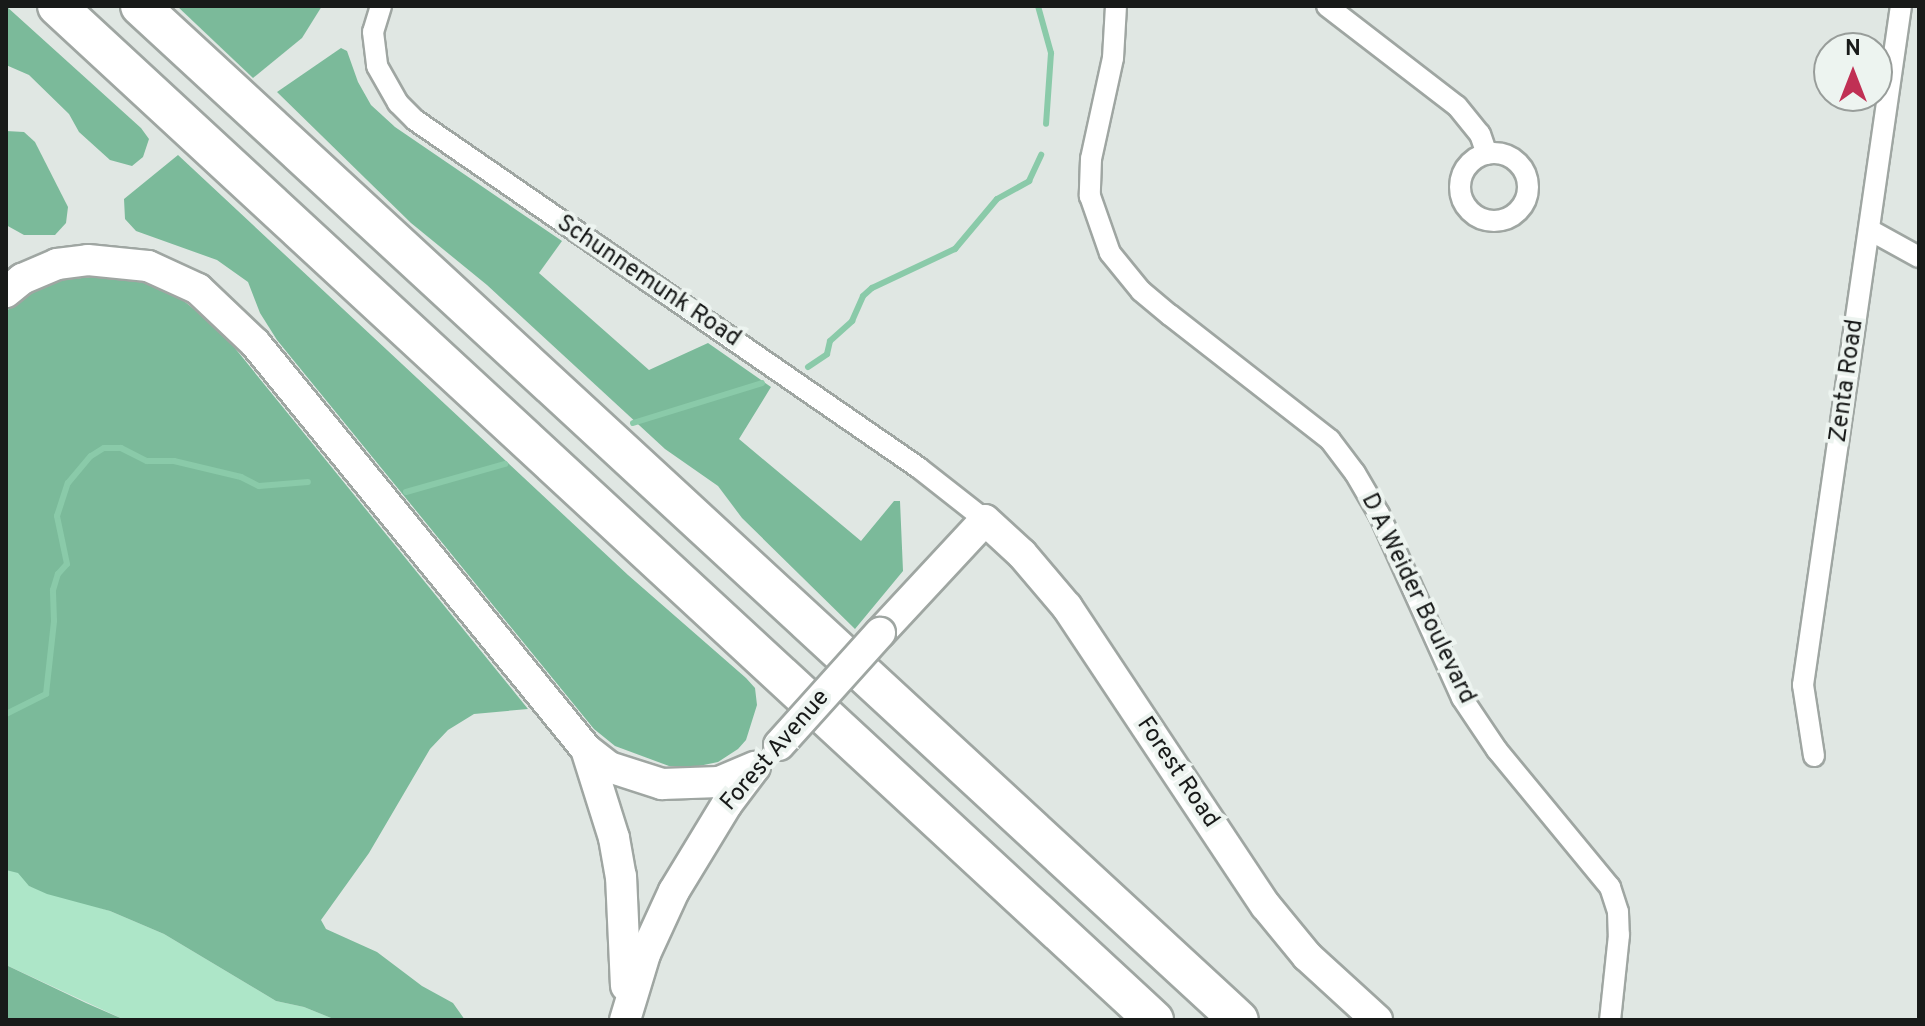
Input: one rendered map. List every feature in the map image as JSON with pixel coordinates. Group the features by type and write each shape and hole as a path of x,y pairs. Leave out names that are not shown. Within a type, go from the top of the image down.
{"highway":[{"path":"57,6 1154,1020"},
{"path":"140,6 1239,1020"}],"street":[{"name":"Schunnemunk Road","path":"381,6 373,32 377,66 398,103 415,120 919,468 985,520"},
{"name":"D A Weider Boulevard","path":"1116,6 1113,58 1091,159 1090,196 1110,253 1141,291 1330,440 1355,473 1379,514 1462,698 1497,750 1610,887 1618,912 1619,935 1610,1020"},
{"path":"1327,6 1457,106 1480,134 1487,154"},
{"name":"Zenta Road","path":"1814,756 1803,685 1901,6"},
{"path":"1870,230 1919,257"},
{"path":"6,292 22,279 57,264 111,260 169,274 215,302 255,343 552,712 586,749 617,770 662,784 719,782 755,767"},
{"name":"Forest Avenue","path":"625,1020 645,954 674,891 727,804 755,767 779,745 985,520"},
{"name":"Forest Road","path":"985,520 1022,554 1067,607 1266,906 1307,956 1377,1020"},
{"path":"586,749 614,838 621,876 626,952 625,1020"}],"green space":[{"path":"6,6 141,128 149,139 143,157 132,166 110,160 79,132 69,114 29,75 6,65"},
{"path":"177,6 322,6 302,38 253,78"},
{"path":"341,48 347,51 358,82 371,105 395,127 562,241 539,273 649,370 708,343 771,387 739,439 861,541 894,501 900,501 903,571 855,629 742,518 718,486 665,449 487,285 411,223 277,92"},
{"path":"6,131 24,132 35,142 68,207 66,223 55,235 24,235 6,225"},
{"path":"178,155 628,575 746,678 755,688 757,705 746,740 738,749 718,762 694,767 669,766 615,746 594,729 277,340 260,313 248,282 217,260 136,231 125,219 124,199"},
{"path":"113,275 155,284 179,297 221,331 528,709 474,714 448,730 430,749 369,853 321,920 326,929 377,952 422,986 453,1003 465,1020 336,1020 304,1007 276,1001 164,934 110,911 47,894 29,886 18,873 6,870 6,311 41,287 61,280"},
{"path":"6,563 29,886 110,911 164,934 276,1001 304,1007 336,1020 125,1020 6,965"},
{"path":"6,965 86,1003 125,1020 6,1020"}],"waterway":[{"path":"1038,6 1051,53 1046,124"},
{"path":"808,367 827,354 830,341 852,321 863,296 872,288 955,249 997,199 1029,181 1041,155"},
{"path":"633,423 762,383"},
{"path":"6,714 46,694 54,621 53,590 58,574 67,564 57,516 68,483 91,456 104,448 121,448 147,461 174,461 241,477 259,486 308,482"},
{"path":"406,492 505,464"}]}
